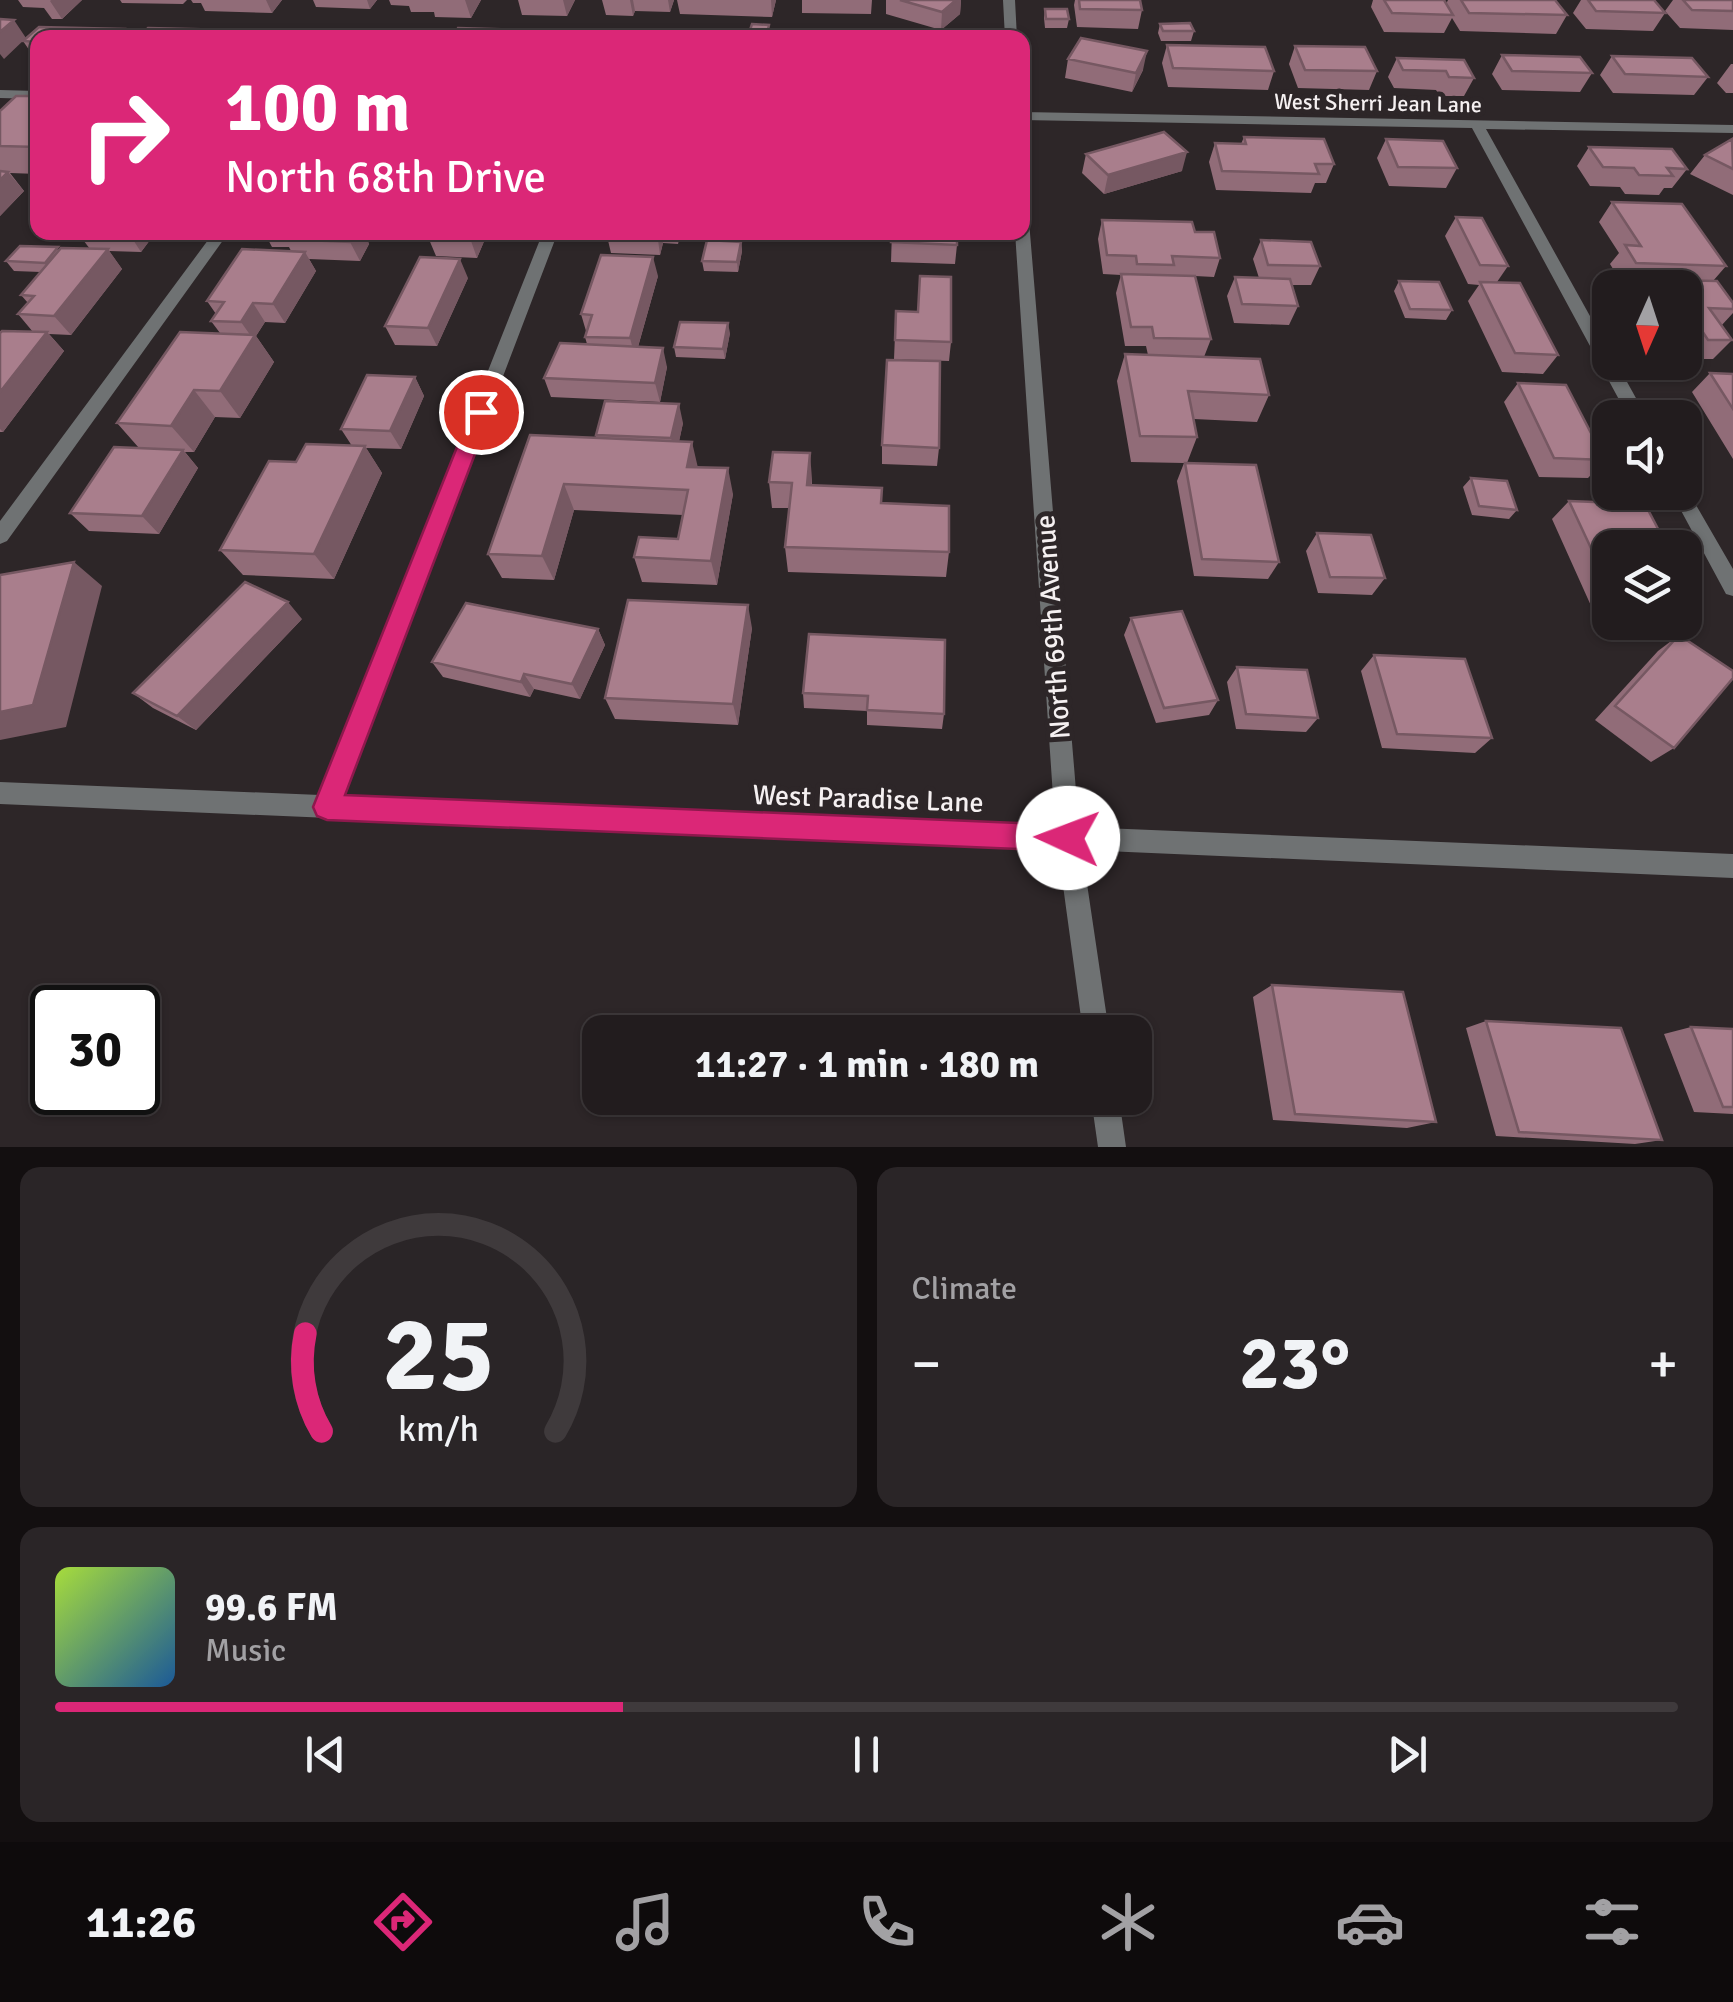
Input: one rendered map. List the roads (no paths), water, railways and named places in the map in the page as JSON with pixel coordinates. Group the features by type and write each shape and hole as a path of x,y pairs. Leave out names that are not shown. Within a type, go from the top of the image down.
{"street":[{"path":"1009,0 1011,30"},
{"path":"0,94 30,95"},
{"path":"0,113 19,95"},
{"name":"West Sherri Jean Lane","path":"1030,116 1733,130"},
{"path":"1477,126 1628,400"},
{"path":"0,536 216,240"},
{"path":"327,807 548,240"},
{"name":"North 69th Avenue","path":"1023,240 1068,838 1094,1015"},
{"path":"1690,510 1733,588"},
{"name":"West Paradise Lane","path":"0,793 1733,866"},
{"path":"1107,1115 1112,1147"}]}
